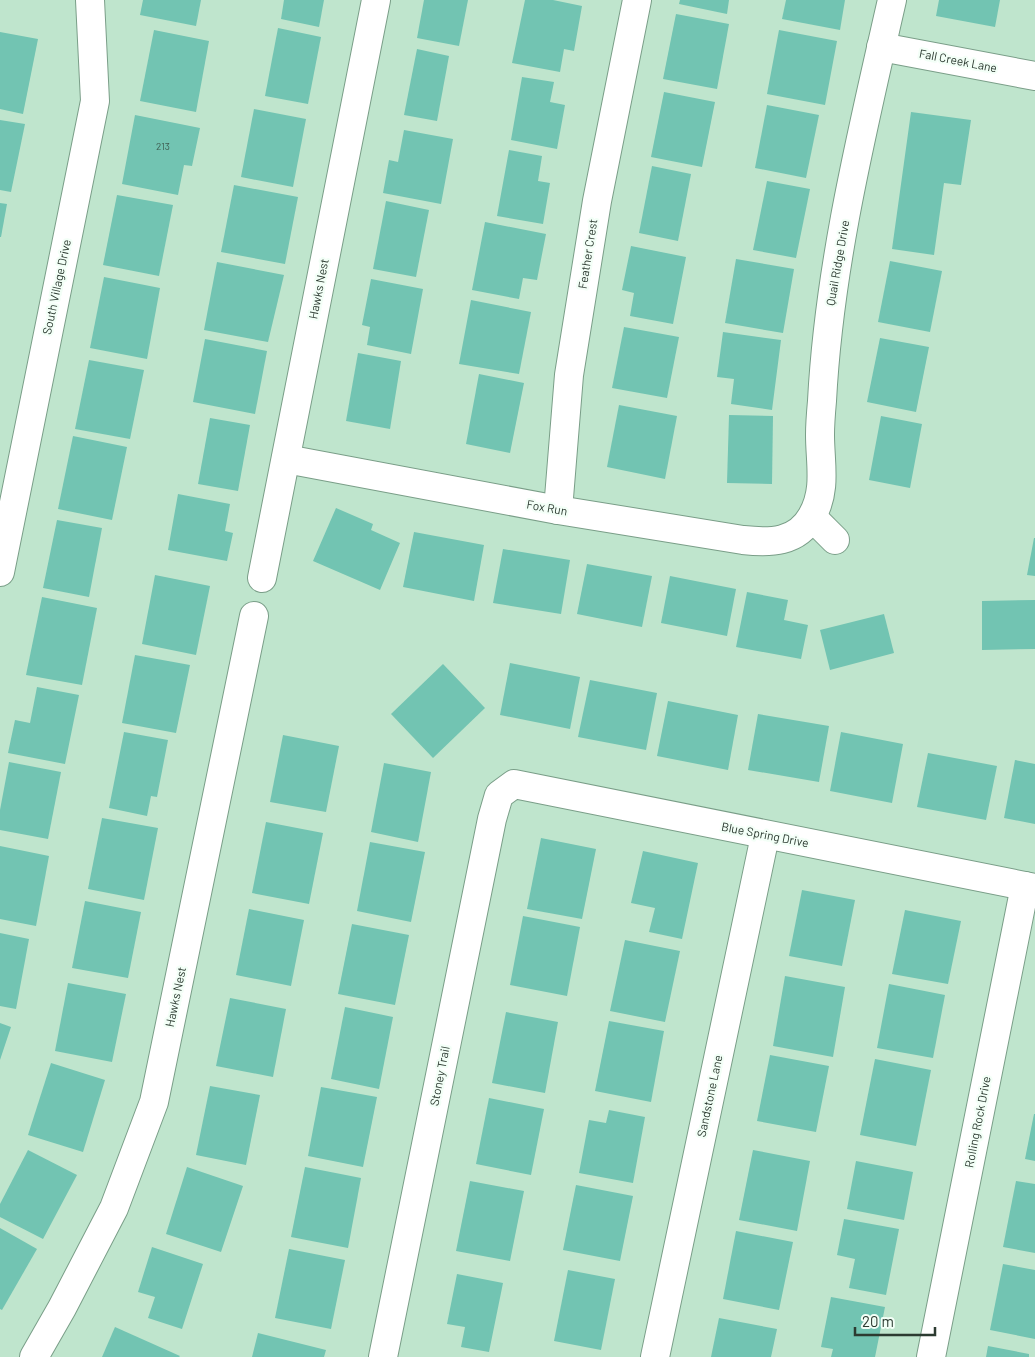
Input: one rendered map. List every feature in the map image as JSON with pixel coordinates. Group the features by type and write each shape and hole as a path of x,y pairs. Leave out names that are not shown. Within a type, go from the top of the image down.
{"street":[{"name":"South Village Drive","path":"0,572 95,101 90,0"},
{"name":"Hawks Nest","path":"262,578 376,0"},
{"name":"Feather Crest","path":"558,510 569,375 597,201 637,0"},
{"name":"Quail Ridge Drive","path":"808,522 823,484 820,434 822,388 834,277 892,0"},
{"name":"Fall Creek Lane","path":"881,47 1035,76"},
{"name":"Fox Run","path":"286,459 558,510 770,543 789,538 808,522"},
{"path":"808,522 835,540"},
{"name":"Hawks Nest","path":"34,1357 114,1208 154,1102 254,616"},
{"name":"Blue Spring Drive","path":"499,795 514,784 765,836 1030,887"},
{"name":"Stoney Trail","path":"383,1357 492,819 499,795"},
{"name":"Sandstone Lane","path":"654,1357 765,836"},
{"name":"Rolling Rock Drive","path":"931,1357 1030,887"}],"building":[{"path":"143,0 201,0 196,26 140,15"},
{"path":"284,0 324,0 319,27 281,19"},
{"path":"424,0 468,0 459,46 417,38"},
{"path":"525,0 553,0 582,6 574,51 564,49 560,72 512,63"},
{"path":"680,0 729,0 727,14 679,4"},
{"path":"786,0 845,0 840,30 782,19"},
{"path":"939,0 1000,0 995,27 936,16"},
{"path":"676,14 729,24 717,89 663,79"},
{"path":"278,28 321,37 308,104 265,96"},
{"path":"154,30 209,41 196,112 140,101"},
{"path":"779,30 837,41 825,105 767,94"},
{"path":"0,32 38,39 23,114 0,109"},
{"path":"417,49 449,56 437,121 404,115"},
{"path":"522,77 554,82 550,102 565,105 557,149 511,140"},
{"path":"664,92 715,102 702,167 651,157"},
{"path":"767,105 819,115 806,178 755,168"},
{"path":"254,109 306,119 293,187 241,177"},
{"path":"911,112 971,120 961,185 944,183 934,255 892,249"},
{"path":"135,115 200,128 192,166 184,165 178,195 122,184"},
{"path":"0,120 25,124 11,192 0,190"},
{"path":"404,130 453,139 441,204 383,193 389,160 398,162"},
{"path":"509,150 542,156 538,181 550,183 543,224 497,216"},
{"path":"652,166 691,174 678,241 639,233"},
{"path":"767,181 810,189 796,258 753,250"},
{"path":"234,185 298,197 285,264 221,252"},
{"path":"117,195 173,205 159,276 103,265"},
{"path":"386,201 429,210 416,277 373,269"},
{"path":"0,203 7,204 1,237 0,237"},
{"path":"485,222 546,234 537,280 523,278 519,299 472,290"},
{"path":"631,246 686,257 673,324 630,316 634,293 622,290"},
{"path":"736,259 794,269 783,333 725,323"},
{"path":"890,261 942,271 930,332 878,322"},
{"path":"217,262 284,275 268,342 204,330"},
{"path":"104,277 160,288 147,359 90,348"},
{"path":"371,279 423,289 411,354 367,345 370,327 362,325"},
{"path":"471,300 531,312 519,374 459,364"},
{"path":"624,327 679,337 667,398 612,388"},
{"path":"723,332 781,340 772,410 731,404 734,379 717,377"},
{"path":"880,338 929,347 916,412 867,402"},
{"path":"205,339 267,351 255,414 193,402"},
{"path":"358,353 401,361 390,429 346,421"},
{"path":"89,360 144,370 130,439 75,429"},
{"path":"479,374 524,383 510,453 466,444"},
{"path":"619,405 677,416 665,479 607,467"},
{"path":"729,415 773,416 772,484 727,483"},
{"path":"881,416 922,424 910,488 869,480"},
{"path":"210,418 250,425 238,491 198,484"},
{"path":"73,436 127,447 112,520 58,509"},
{"path":"178,494 230,504 225,531 233,533 227,561 168,550"},
{"path":"336,508 373,524 371,530 400,543 380,590 313,561"},
{"path":"57,520 102,528 89,597 43,588"},
{"path":"414,532 484,545 474,601 403,587"},
{"path":"1035,538 1035,576 1027,575"},
{"path":"503,549 570,560 561,614 493,603"},
{"path":"587,564 652,576 642,627 577,614"},
{"path":"155,575 210,586 196,655 142,644"},
{"path":"670,576 736,589 727,636 661,623"},
{"path":"747,592 788,600 784,620 808,625 801,659 736,647"},
{"path":"42,597 97,608 82,685 26,675"},
{"path":"1035,600 1035,649 982,650 982,601"},
{"path":"884,614 894,653 830,670 820,630"},
{"path":"135,655 190,665 176,733 122,723"},
{"path":"510,663 580,677 570,729 500,715"},
{"path":"443,664 485,708 433,758 391,714"},
{"path":"590,680 657,693 646,750 578,737"},
{"path":"37,687 79,695 65,764 8,753 15,720 30,723"},
{"path":"668,701 738,715 728,770 657,756"},
{"path":"758,714 829,726 819,782 748,770"},
{"path":"124,732 168,740 157,797 151,796 147,816 109,808"},
{"path":"841,732 903,744 892,803 830,791"},
{"path":"283,735 339,746 326,812 270,802"},
{"path":"928,753 997,766 986,820 917,807"},
{"path":"1015,760 1035,764 1035,824 1004,818"},
{"path":"9,762 61,772 48,839 0,830 0,810"},
{"path":"384,763 431,772 418,842 371,832"},
{"path":"102,818 158,828 144,900 88,889"},
{"path":"266,822 323,833 309,904 252,893"},
{"path":"541,838 596,849 582,919 527,909"},
{"path":"370,842 425,852 411,922 357,911"},
{"path":"0,846 49,856 36,926 0,919"},
{"path":"643,851 698,863 682,939 649,932 655,908 631,903"},
{"path":"802,890 855,900 842,966 789,956"},
{"path":"85,901 141,912 128,978 72,968"},
{"path":"249,909 304,920 291,986 236,975"},
{"path":"905,910 961,921 948,984 892,974"},
{"path":"523,916 580,927 567,996 510,985"},
{"path":"352,924 409,935 395,1005 338,994"},
{"path":"0,933 29,939 16,1009 0,1006"},
{"path":"625,940 680,951 665,1022 610,1011"},
{"path":"785,976 845,987 833,1057 773,1046"},
{"path":"68,983 126,994 112,1062 55,1051"},
{"path":"889,984 945,995 933,1058 877,1048"},
{"path":"230,998 286,1009 273,1077 216,1066"},
{"path":"345,1007 393,1017 379,1089 331,1079"},
{"path":"506,1012 558,1022 545,1093 492,1083"},
{"path":"609,1021 664,1031 651,1102 595,1091"},
{"path":"0,1023 11,1027 0,1060"},
{"path":"770,1055 829,1066 816,1132 757,1121"},
{"path":"875,1059 931,1070 916,1146 860,1135"},
{"path":"51,1063 105,1080 83,1152 28,1135"},
{"path":"210,1086 260,1095 246,1165 196,1155"},
{"path":"321,1087 377,1097 363,1167 308,1156"},
{"path":"489,1098 544,1109 531,1175 476,1164"},
{"path":"609,1110 645,1117 633,1183 579,1173 589,1120 606,1123"},
{"path":"1035,1114 1035,1161 1025,1159"},
{"path":"28,1150 77,1175 43,1239 0,1217 0,1204"},
{"path":"753,1150 810,1161 797,1231 739,1220"},
{"path":"856,1161 913,1172 904,1220 847,1209"},
{"path":"187,1167 243,1186 221,1252 166,1234"},
{"path":"305,1167 361,1178 348,1248 291,1237"},
{"path":"470,1181 524,1191 510,1261 456,1251"},
{"path":"1016,1181 1035,1184 1035,1253 1003,1247"},
{"path":"576,1185 633,1196 620,1261 563,1250"},
{"path":"844,1219 899,1229 886,1295 849,1288 855,1259 837,1255"},
{"path":"0,1228 37,1249 2,1310 0,1309"},
{"path":"736,1231 793,1242 779,1310 723,1299"},
{"path":"152,1247 203,1264 182,1329 148,1318 155,1297 138,1292"},
{"path":"289,1249 345,1260 331,1329 275,1318"},
{"path":"1003,1264 1035,1270 1035,1339 990,1330"},
{"path":"568,1270 615,1279 601,1350 554,1341"},
{"path":"457,1274 503,1283 489,1352 461,1347 465,1327 447,1324"},
{"path":"831,1297 885,1307 875,1357 831,1357 833,1349 821,1347"},
{"path":"719,1318 777,1329 771,1357 711,1357"},
{"path":"115,1327 180,1356 102,1357"},
{"path":"258,1333 326,1350 324,1357 252,1357"},
{"path":"988,1346 1029,1354 1029,1357 986,1357"}]}
